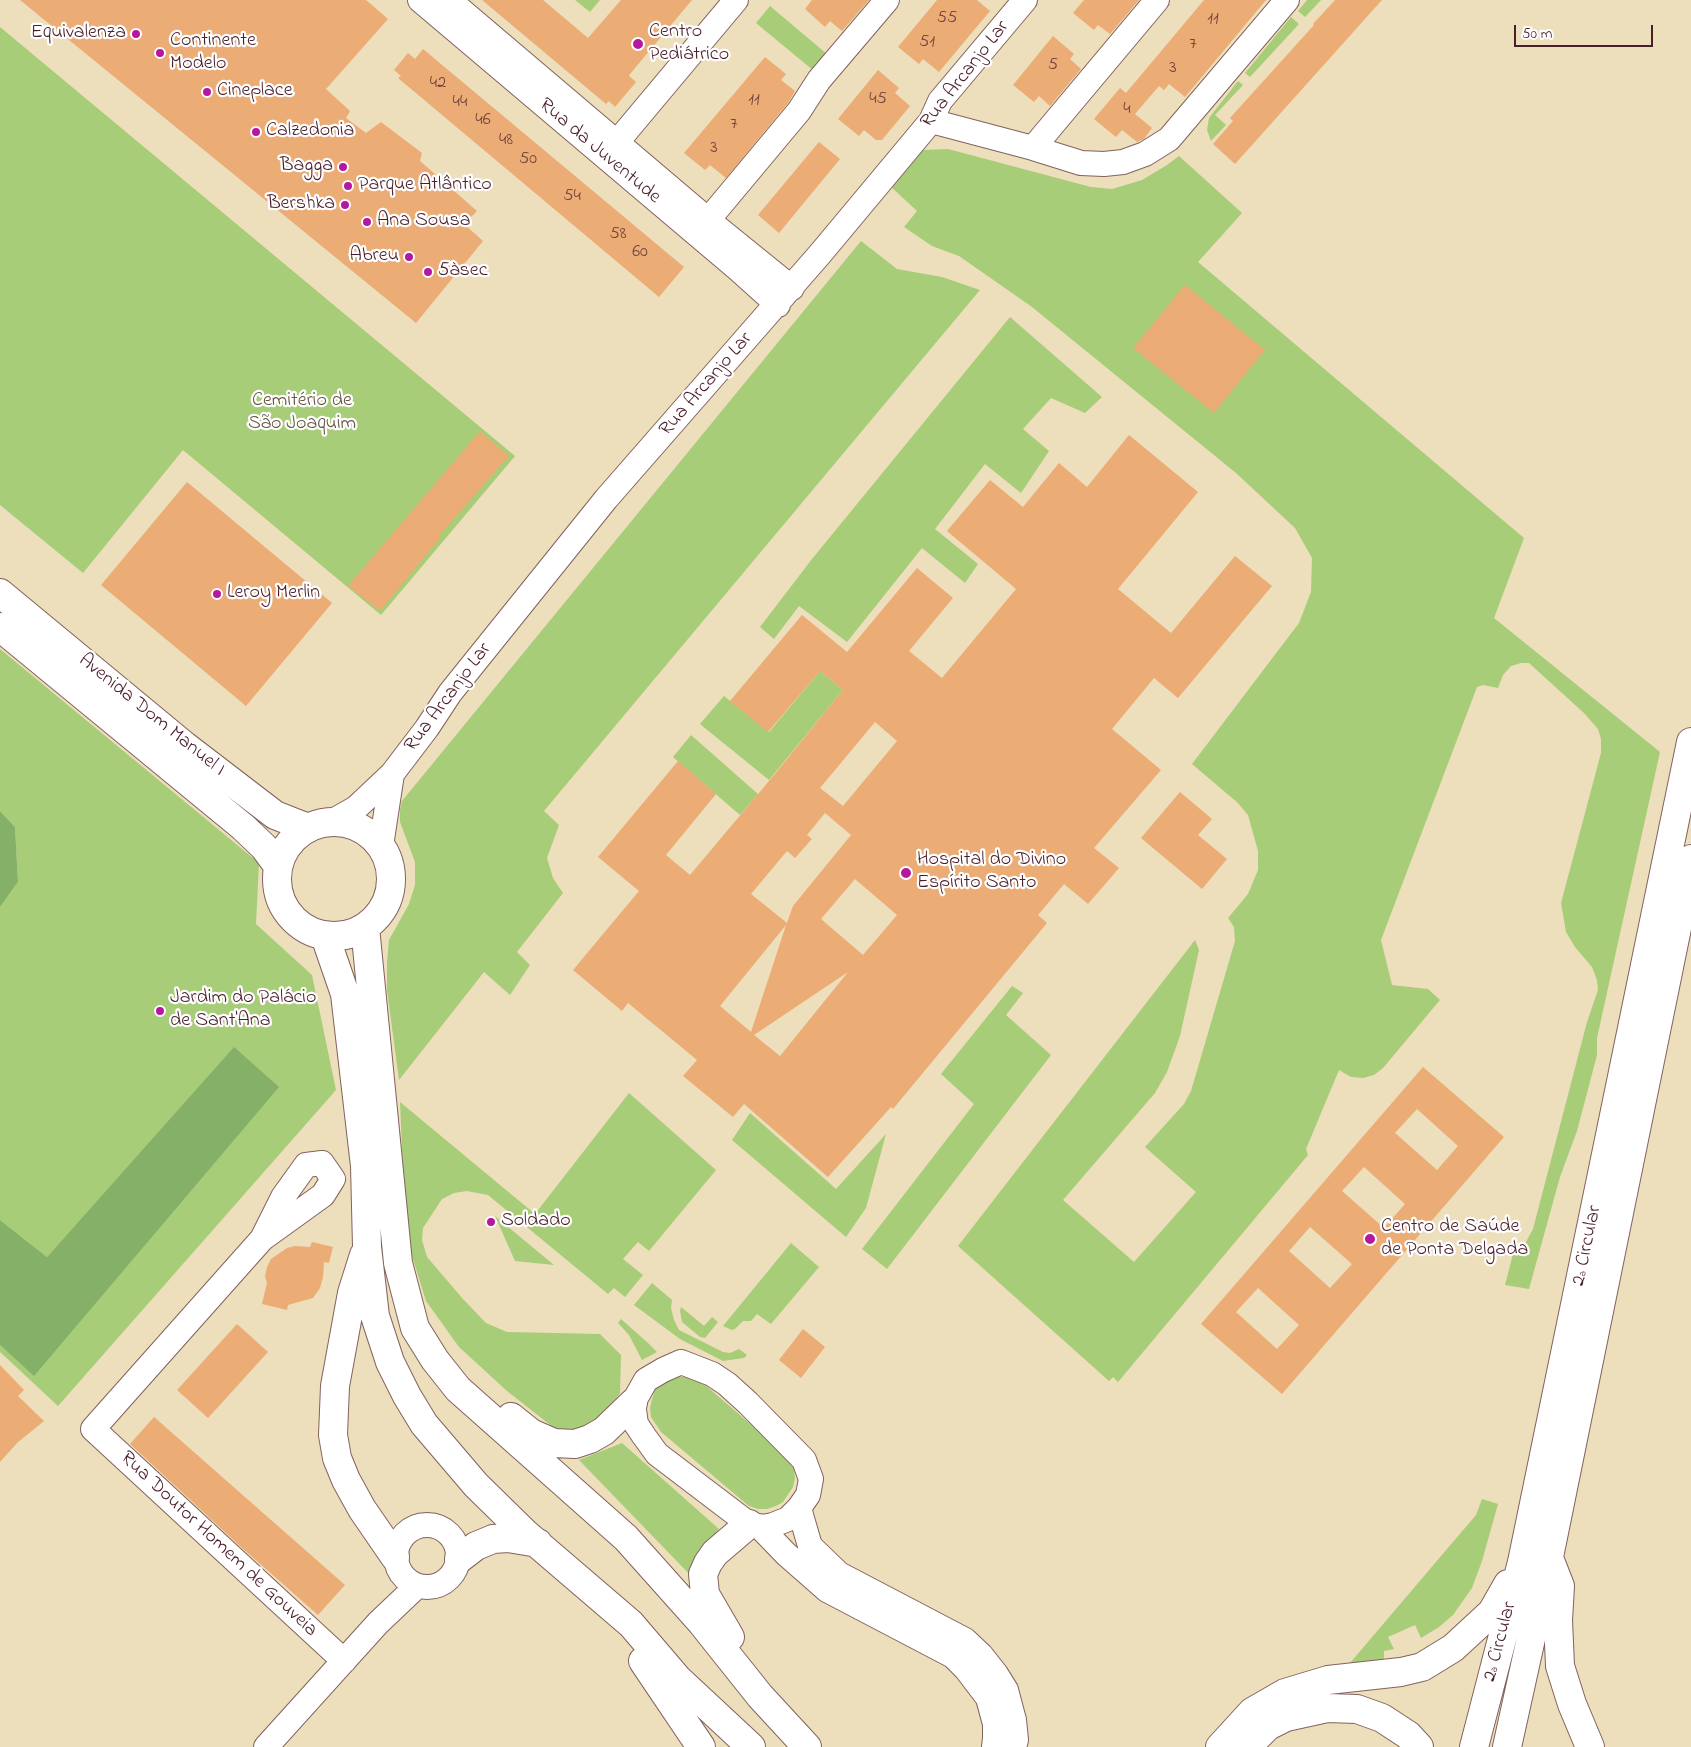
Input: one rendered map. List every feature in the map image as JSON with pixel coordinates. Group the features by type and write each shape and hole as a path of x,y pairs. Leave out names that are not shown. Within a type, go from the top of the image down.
{"main road":[{"name":"Avenida Dom Manuel I","path":"0,593 185,746 275,815 320,825"},
{"name":"Avenida Dom Manuel I","path":"0,626 243,827 264,847 278,866"},
{"name":"2ª Circular","path":"1474,1747 1522,1562 1691,742"},
{"path":"350,824 367,832 381,846 389,862 391,881 388,899 378,915 364,927 352,933 326,936 308,930 292,919 282,903 277,885 278,866 284,851 294,838 320,825 350,824"},
{"name":"2ª Circular","path":"1507,1747 1549,1557 1691,859"},
{"path":"364,927 398,1263 415,1328 434,1360 458,1389 626,1538 701,1622 760,1696 807,1747"},
{"path":"326,936 345,994 365,1166 366,1247 375,1316 390,1362 424,1424 476,1485 538,1543 630,1624 678,1679 752,1747"},
{"path":"366,1247 352,1293 335,1386 333,1435 337,1458 346,1480 397,1564"},
{"path":"415,1328 432,1339 455,1366 510,1416 531,1433 554,1443 575,1444 590,1439 604,1431 633,1403"},
{"path":"754,1525 715,1553 703,1574 705,1594 733,1642 762,1682 760,1696"},
{"path":"459,1559 476,1546 493,1539 508,1538 538,1543"},
{"path":"1549,1557 1560,1586 1558,1620 1560,1666 1572,1704 1590,1747"},
{"path":"1220,1747 1252,1712 1285,1693 1328,1680 1422,1668 1453,1648 1492,1612 1522,1562"},
{"path":"583,1582 651,1672 701,1747"},
{"path":"1247,1747 1268,1726 1286,1717 1327,1708 1357,1709 1382,1718 1408,1735 1419,1747"}],"street":[{"name":"Rua da Juventude","path":"420,0 611,150 708,220 785,297"},
{"name":"Rua da Juventude","path":"449,0 738,269 785,297"},
{"path":"611,150 736,0"},
{"path":"708,220 799,111 818,80 887,0"},
{"name":"Rua Arcanjo Lar","path":"320,825 356,808 392,774 427,728 450,693 606,500 785,297 931,120 940,101 1025,0"},
{"path":"1033,148 1157,0"},
{"path":"931,120 1081,163 1104,164 1123,162 1145,154 1169,139 1287,0"},
{"path":"381,846 392,774"},
{"name":"Rua Doutor Homem de Gouveia","path":"262,1239 93,1430 344,1661"},
{"path":"754,1525 773,1525 788,1518 799,1508 808,1495 811,1479 804,1460 748,1403 727,1384 712,1374 681,1362 646,1380 633,1403 636,1424 657,1454 754,1525 828,1590 953,1656 966,1669 988,1698 995,1724 996,1738 994,1747"},
{"path":"799,1508 810,1546 839,1574 965,1640 981,1655 1006,1690 1014,1720 1016,1740 1014,1747"},
{"path":"378,1622 390,1599 397,1564 398,1545 404,1535 414,1527 428,1524 441,1527 452,1535 458,1547 459,1559 456,1570 449,1580 440,1586 428,1588 417,1586 406,1580 397,1564"},
{"path":"266,1747 378,1622 417,1586"}],"green space":[{"path":"575,0 600,0 590,12"},
{"path":"1307,0 1321,0 1305,17 1298,11"},
{"path":"770,6 828,55 814,71 756,23"},
{"path":"1291,17 1299,24 1250,77 1245,73"},
{"name":"Cemitério de São Joaquim","path":"0,27 515,456 381,615 183,450 83,573 0,505"},
{"path":"1238,81 1243,85 1215,115 1226,125 1211,141 1207,130 1209,118"},
{"path":"948,149 1091,187 1112,189 1142,180 1179,156 1242,213 1198,262 1524,538 1494,618 1660,752 1597,1038 1597,1055 1577,1131 1560,1177 1529,1289 1505,1285 1513,1254 1526,1242 1533,1229 1587,1022 1598,990 1597,980 1592,967 1575,947 1566,932 1561,903 1601,753 1601,739 1598,729 1584,713 1529,663 1511,666 1503,675 1498,688 1483,685 1477,687 1381,940 1392,985 1428,989 1440,1000 1383,1068 1374,1075 1363,1078 1351,1077 1339,1070 1306,1149 1308,1155 1118,1382 1113,1377 1109,1381 958,1246 1195,940 1199,950 1180,1036 1167,1072 1155,1093 1063,1200 1134,1262 1196,1192 1145,1147 1184,1104 1191,1091 1235,941 1234,927 1228,918 1248,894 1258,870 1258,851 1248,815 1238,803 1192,764 1299,623 1311,592 1312,558 1295,528 1236,473 1032,307 959,256 932,246 904,227 917,211 890,186 902,170 922,150"},
{"path":"861,241 897,269 942,277 980,290 544,811 559,825 547,858 553,878 563,893 517,952 530,965 510,995 484,972 399,1080 387,990 387,962 389,940 409,904 415,885 415,862 400,822 402,801"},
{"path":"1010,317 1102,397 1085,413 1051,398 1023,429 1049,451 1021,493 985,464 935,529 978,564 965,583 922,548 847,642 799,606 774,639 760,627 812,559"},
{"name":"Jardim do Palácio de Sant'Ana","path":"0,649 259,863 256,924 312,975 336,1090 58,1406 0,1352 0,1345 34,1375 234,1048 47,1257 0,1220 0,907 18,882 15,827 0,811"},
{"path":"820,671 843,690 769,780 700,724 724,696 769,732"},
{"path":"691,735 758,794 740,815 673,757"},
{"path":"0,811 15,827 18,882 0,907"},
{"path":"1012,986 1023,993 1006,1015 1051,1055 887,1269 862,1249 974,1104 941,1074"},
{"path":"234,1047 279,1087 34,1376 0,1345 0,1220 47,1257"},
{"path":"629,1093 716,1170 649,1251 638,1242 623,1259 643,1275 625,1297 614,1288 608,1294 488,1195 467,1191 454,1193 442,1199 423,1228 422,1240 427,1257 486,1323 507,1332 600,1334 621,1355 620,1393 597,1426 558,1431 507,1391 459,1347 426,1301 412,1256 405,1220 400,1102 535,1214"},
{"path":"750,1113 836,1189 886,1134 866,1208 846,1237 732,1140"},
{"path":"495,1216 554,1265 515,1261"},
{"path":"791,1243 819,1267 771,1324 757,1314 751,1321 743,1321 735,1329 732,1330 723,1326"},
{"path":"652,1283 672,1300 671,1308 679,1330 723,1352 730,1353 739,1349 747,1355 744,1358 723,1361 680,1339 634,1305"},
{"path":"681,1307 704,1326 712,1317 718,1322 705,1338 700,1337 682,1322"},
{"path":"621,1319 657,1352 642,1360 629,1335 618,1323"},
{"path":"678,1377 696,1379 704,1384 784,1453 794,1468 795,1478 793,1487 783,1502 767,1509 749,1506 661,1432 651,1417 652,1399 655,1390 662,1384"},
{"path":"622,1443 719,1529 707,1543 696,1581 579,1460"},
{"path":"1482,1499 1498,1504 1482,1561 1472,1588 1453,1615 1439,1627 1421,1638 1415,1625 1388,1637 1394,1649 1384,1651 1384,1659 1350,1663 1476,1515"}],"building":[{"name":"Parque Atlântico","path":"20,0 366,0 388,19 326,89 350,111 346,118 366,133 381,122 422,153 420,161 477,211 464,224 483,241 416,323"},
{"path":"482,0 543,0 588,38 621,0 692,0 630,74 629,76 636,82 615,107 609,101 606,104"},
{"path":"812,0 869,0 842,31 830,21 825,27 805,9"},
{"path":"937,0 977,0 990,11 939,72 923,59 919,64 898,47"},
{"path":"1084,0 1139,0 1110,34 1098,25 1094,30 1073,13"},
{"path":"1204,0 1266,0 1185,97 1169,84 1164,90 1159,86 1135,114 1152,128 1144,139 1137,142 1122,130 1116,137 1094,119 1120,88 1126,93"},
{"path":"1335,0 1382,0 1235,164 1213,144 1233,121 1230,118"},
{"path":"1053,36 1074,54 1070,59 1081,69 1050,106 1039,96 1034,102 1013,85"},
{"path":"423,49 684,267 659,297 398,78 401,76 394,70 408,53 415,59"},
{"path":"765,57 786,74 781,80 795,91 788,103 726,178 710,165 705,170 684,153"},
{"path":"878,70 899,88 895,93 910,106 882,140 876,140 864,130 859,136 838,119"},
{"path":"819,142 840,159 779,233 758,215"},
{"path":"1185,285 1265,350 1214,413 1133,348"},
{"path":"480,431 509,456 439,536 441,537 380,611 348,586"},
{"path":"1129,435 1198,492 1118,589 1171,633 1235,556 1272,586 1178,698 1154,678 1112,729 1161,770 1094,848 1119,868 1088,904 1064,884 1038,915 1047,923 893,1109 891,1107 828,1177 744,1104 733,1117 683,1076 697,1060 628,1003 622,1011 573,970 639,891 598,857 678,761 716,794 666,855 690,875 843,690 820,671 768,732 730,701 802,615 847,652 917,568 953,598 909,651 942,678 1016,589 947,531 990,480 1023,507 1059,463 1087,487","holes":["875,722 897,741 843,806 820,788","825,813 851,835 793,906 787,923 751,894 787,851 795,858 812,839 807,835","855,879 897,915 863,955 821,919","786,925 751,1032 720,1006","848,972 780,1056 754,1035"]},
{"name":"Leroy Merlin","path":"187,482 332,603 246,706 101,585"},
{"path":"1180,792 1212,819 1198,835 1227,859 1202,889 1141,838"},
{"name":"Centro de Saúde de Ponta Delgada","path":"1423,1067 1504,1137 1282,1394 1201,1324","holes":["1417,1109 1458,1146 1437,1170 1395,1133","1364,1167 1405,1204 1384,1228 1342,1191","1310,1227 1352,1264 1330,1288 1289,1251","1258,1288 1299,1325 1277,1349 1236,1312"]},
{"path":"312,1242 333,1247 329,1263 324,1262 320,1288 313,1298 288,1305 287,1310 262,1304 267,1283 265,1276 271,1259 287,1248 295,1246 310,1247"},
{"path":"237,1324 268,1352 208,1418 177,1390"},
{"path":"803,1329 825,1347 801,1378 779,1360"},
{"path":"0,1365 24,1390 18,1396 44,1421 17,1443 0,1462"},
{"path":"154,1417 345,1585 318,1615 241,1547 130,1444"}],"place":[{"name":"Equivalenza","path":"136,34"},
{"name":"Centro Pediátrico","path":"638,44"},
{"name":"Continente Modelo","path":"160,53"},
{"name":"Cineplace","path":"207,92"},
{"name":"Calzedonia","path":"256,132"},
{"name":"Bagga","path":"343,167"},
{"name":"Parque Atlântico","path":"348,186"},
{"name":"Bershka","path":"345,205"},
{"name":"Ana Sousa","path":"367,222"},
{"name":"Abreu","path":"409,257"},
{"name":"5àsec","path":"428,272"},
{"name":"Leroy Merlin","path":"217,594"},
{"name":"Hospital do Divino Espírito Santo","path":"906,873"},
{"name":"Jardim do Palácio de Sant'Ana","path":"160,1011"},
{"name":"Soldado","path":"491,1222"},
{"name":"Centro de Saúde de Ponta Delgada","path":"1370,1239"}]}
